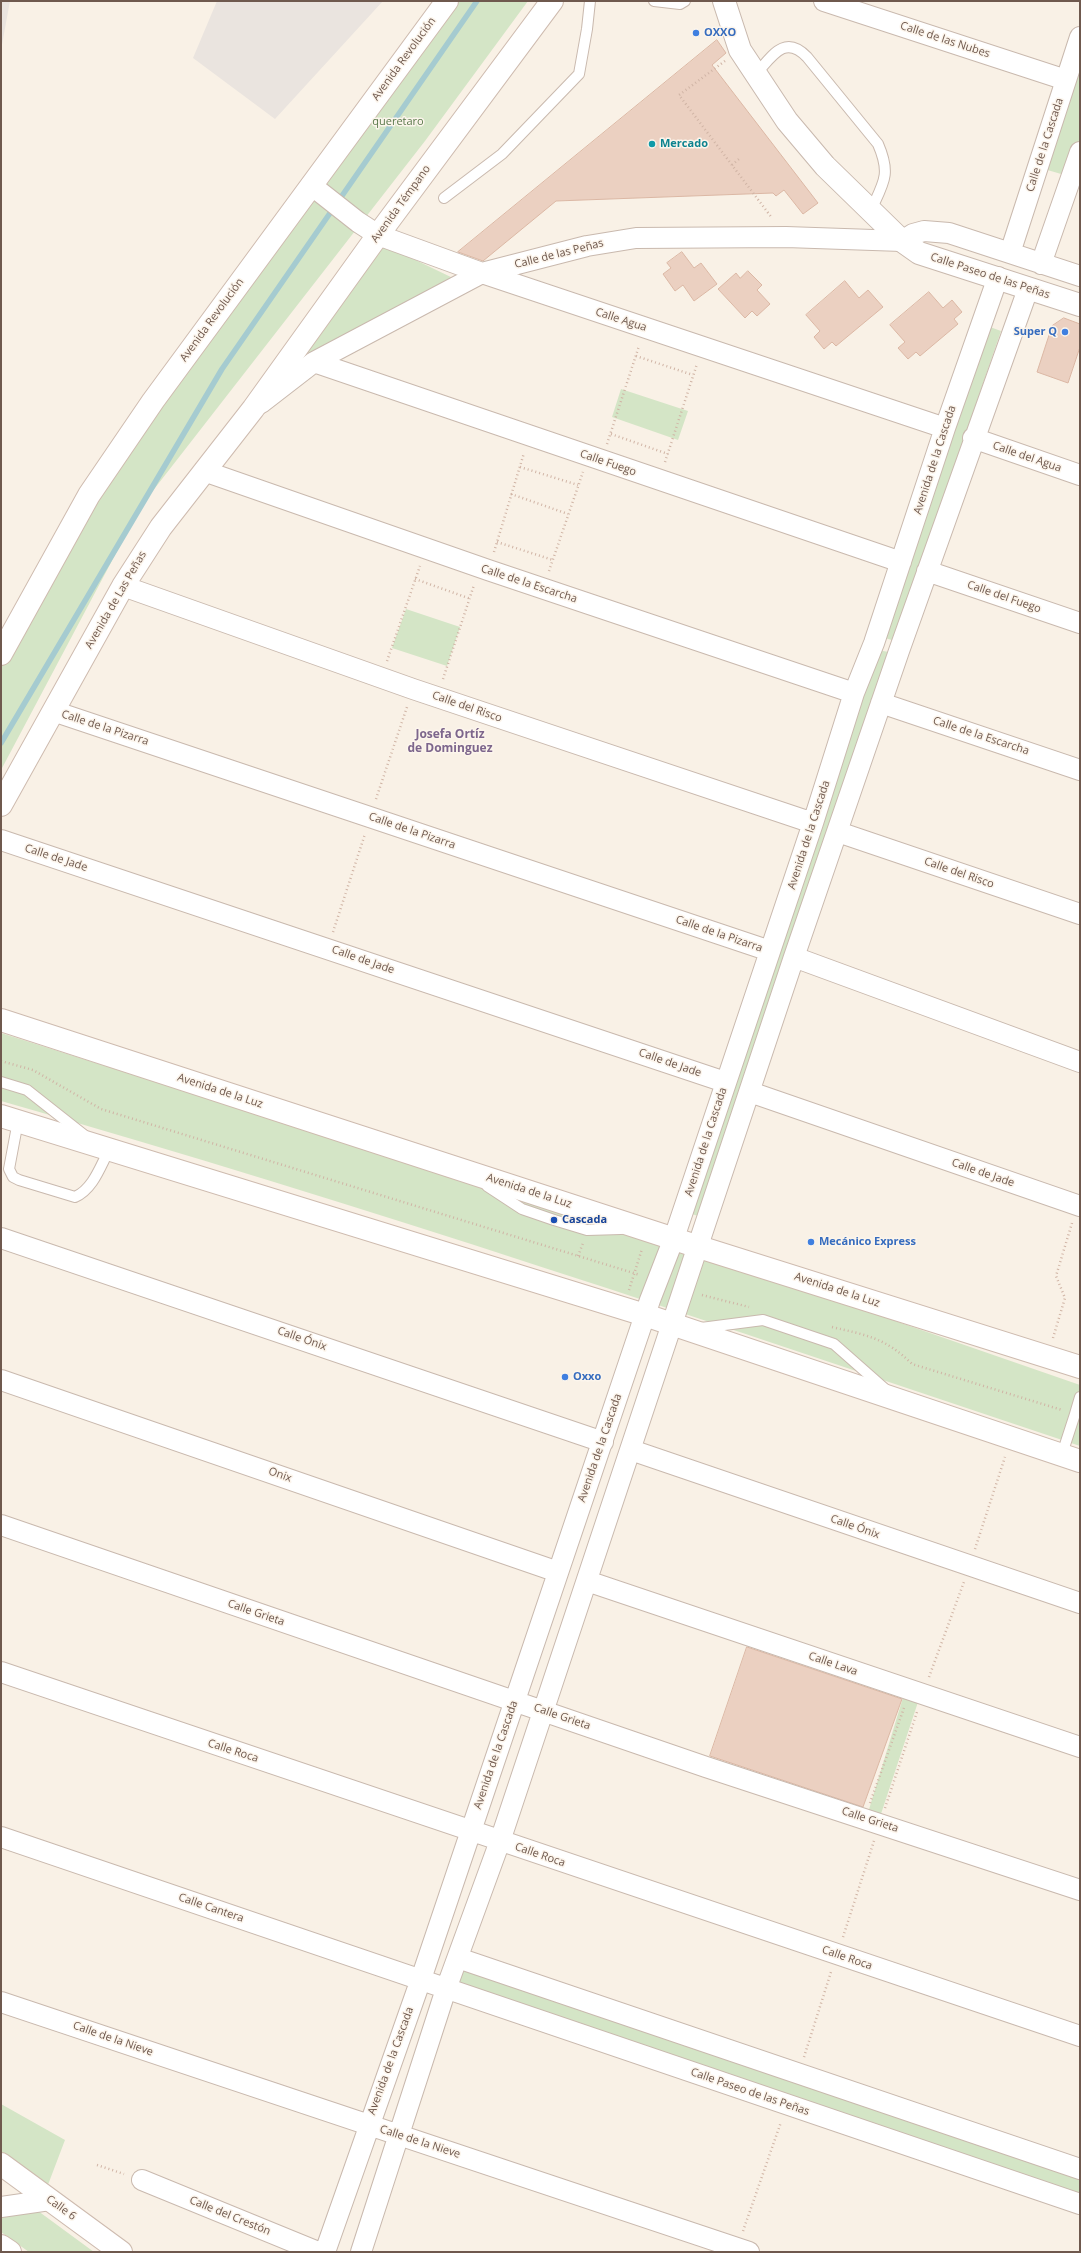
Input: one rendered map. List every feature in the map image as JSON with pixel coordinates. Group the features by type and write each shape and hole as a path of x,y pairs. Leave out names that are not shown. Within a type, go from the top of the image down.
{"main road":[{"name":"Avenida Revolución","path":"1,654 89,495 153,400 319,191 447,1"},
{"name":"Avenida Témpano","path":"253,409 378,235 552,1"},
{"name":"Calle Paseo de las Peñas","path":"724,1 740,50 755,75 787,120 825,166 872,210 902,241 919,253 998,277 1028,289 1080,305"},
{"name":"Avenida de Las Peñas","path":"1,805 122,586 161,527 253,409"},
{"name":"Avenida de la Luz","path":"1,1020 699,1247 1080,1367"},
{"path":"6,1119 624,1308 647,1307 680,1323 895,1398 1012,1437 1070,1450"},
{"name":"Calle 6","path":"1,2164 42,2201 121,2252"},
{"path":"1,2246 10,2252"}],"street":[{"name":"Calle de las Nubes","path":"824,1 1066,80"},
{"name":"Calle de la Cascada","path":"1010,253 1080,37"},
{"path":"1041,264 1080,152"},
{"name":"Calle Agua","path":"319,191 358,222 378,235 482,273 945,428"},
{"path":"902,241 913,234 924,231 949,233 1080,276"},
{"name":"Calle de las Peñas","path":"253,409 314,362 482,273 587,246 636,238 786,237 902,241"},
{"name":"Avenida de la Cascada","path":"325,2252 368,2125 421,1979 603,1442 647,1307 674,1238 813,823 854,693 874,643 945,428 998,277"},
{"path":"361,2252 446,1990 500,1841 631,1450 680,1323 684,1290 794,957 973,438 1028,289"},
{"name":"Calle Fuego","path":"314,362 901,562"},
{"name":"Calle del Agua","path":"973,438 1080,475"},
{"name":"Calle de la Escarcha","path":"204,471 480,567 854,693"},
{"name":"Calle del Fuego","path":"927,571 1080,623"},
{"name":"Calle del Risco","path":"122,586 437,697 813,823"},
{"path":"874,643 899,651"},
{"name":"Calle de la Escarcha","path":"882,703 1080,770"},
{"name":"Calle de la Pizarra","path":"53,711 770,951"},
{"name":"Calle del Risco","path":"838,832 1080,914"},
{"name":"Calle de Jade","path":"1,840 725,1082"},
{"path":"794,957 1080,1062"},
{"name":"Calle de Jade","path":"750,1092 1080,1206"},
{"name":"Calle Ónix","path":"1,1238 603,1442"},
{"name":"Onix","path":"1,1380 558,1572"},
{"name":"Calle Ónix","path":"631,1450 1080,1604"},
{"name":"Calle Grieta","path":"1,1525 706,1767 865,1818 1080,1890"},
{"name":"Calle Lava","path":"587,1581 1080,1747"},
{"name":"Calle Roca","path":"1,1672 1080,2036"},
{"name":"Calle Cantera","path":"1,1837 421,1979"},
{"path":"458,1958 1080,2169"},
{"name":"Calle Paseo de las Peñas","path":"421,1979 446,1990 1080,2204"},
{"name":"Calle de la Nieve","path":"1,2002 749,2252"},
{"name":"Calle del Crestón","path":"142,2180 318,2252"},
{"path":"1,2206 42,2201"}],"lane":[{"path":"444,198 502,154 579,74 587,29 590,1"},
{"path":"654,1 680,4 685,1"},
{"path":"755,75 780,49 789,46 799,48 878,144 885,161 885,181 872,210"},
{"path":"1,1082 27,1090 104,1148 90,1187 84,1194 75,1197 19,1180 13,1176 9,1170 6,1119"},
{"path":"680,1323 763,1320 834,1344 895,1398"},
{"path":"1070,1450 1076,1411 1080,1397"}],"path":[{"path":"740,50 679,96 786,237"},
{"path":"732,165 739,159"},
{"path":"636,356 693,375 668,454 610,434 636,356"},
{"path":"530,436 519,467 497,542 553,560 588,456"},
{"path":"519,467 578,485"},
{"path":"511,494 568,514"},
{"path":"382,677 426,548"},
{"path":"437,697 471,599 480,567"},
{"path":"415,580 471,599"},
{"path":"1,1061 33,1070 101,1109 634,1272 657,1281"},
{"path":"624,1308 646,1229"},
{"path":"1047,1357 1065,1298 1056,1276 1070,1235"},
{"path":"876,1338 898,1349 912,1364 1076,1411"},
{"path":"941,1644 970,1566 1012,1437"},
{"path":"865,1818 910,1690"},
{"path":"97,2165 142,2180"}],"shaded area":[{"path":"1,1 10,1 1,50"},
{"path":"217,1 383,1 275,119 193,58"}],"green space":[{"name":"queretaro","path":"447,1 528,1 425,141 141,506 1,770 1,640 230,296"},
{"path":"1080,55 1080,137 1068,176 1044,169"},
{"path":"376,241 455,279 281,376"},
{"path":"990,327 1001,331 895,641 885,638"},
{"path":"621,389 688,411 678,440 612,417"},
{"path":"406,609 460,627 447,666 392,648"},
{"path":"877,650 889,652 702,1217 688,1213"},
{"path":"1,1033 725,1262 1080,1385 1080,1446 677,1311 408,1224 137,1140 1,1101"},
{"path":"905,1691 920,1696 879,1820 867,1816"},
{"path":"457,1965 1080,2173 1080,2197 450,1986"},
{"path":"1,2104 65,2140 46,2190 1,2157"},
{"path":"34,2208 94,2252 29,2252 1,2232 1,2217"}],"building":[{"name":"Mercado","path":"717,40 726,53 712,65 818,203 803,214 784,190 776,196 773,193 556,201 483,261 458,252"},
{"path":"682,252 694,268 701,263 717,284 694,301 683,285 675,291 663,274 671,268 667,263"},
{"path":"748,271 762,285 757,290 770,304 757,316 752,311 745,318 718,289 736,273 740,278"},
{"path":"845,281 859,298 868,290 883,307 836,346 832,342 824,349 814,337 820,331 806,315"},
{"path":"929,292 943,308 952,300 962,312 954,319 958,324 920,356 916,352 908,359 898,348 905,342 890,325"},
{"path":"1064,318 1080,324 1080,347 1068,383 1037,372 1052,326"},
{"path":"747,1647 902,1699 863,1807 710,1756"}],"waterway":[{"path":"1,743 222,369 477,1"}],"place":[{"name":"OXXO","path":"696,33"},
{"name":"Mercado","path":"652,144"},
{"name":"Super Q","path":"1065,332"},
{"name":"Cascada","path":"554,1220"},
{"name":"Mecánico Express","path":"811,1242"},
{"name":"Oxxo","path":"565,1377"}],"district":[{"name":"Josefa Ortíz de Dominguez","path":"450,742"}]}
